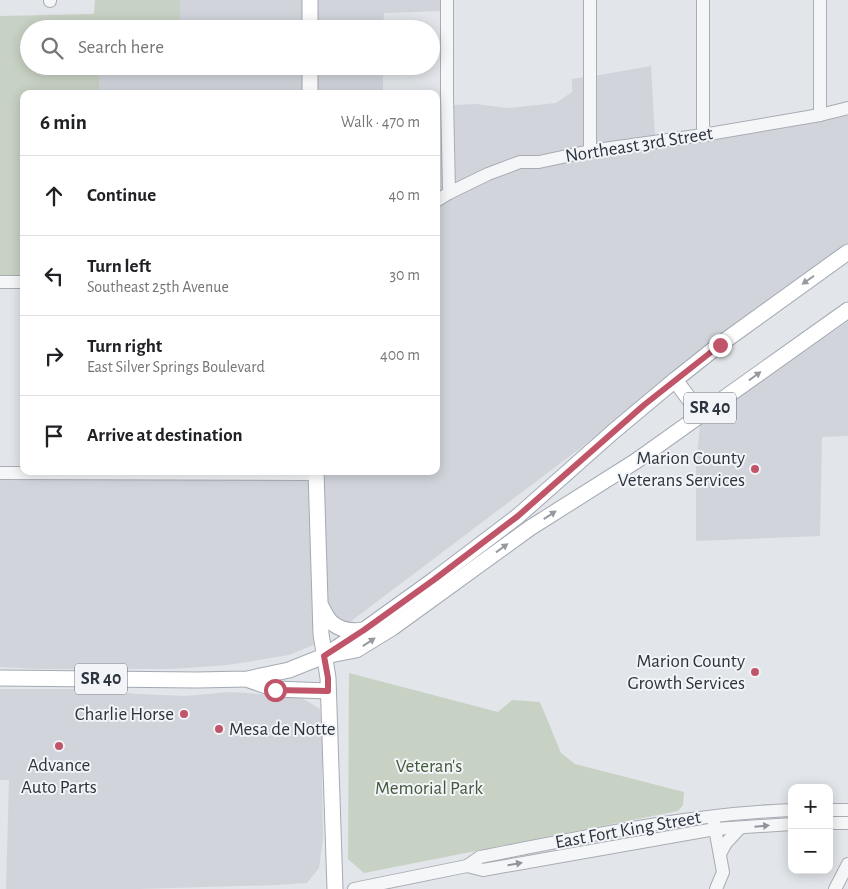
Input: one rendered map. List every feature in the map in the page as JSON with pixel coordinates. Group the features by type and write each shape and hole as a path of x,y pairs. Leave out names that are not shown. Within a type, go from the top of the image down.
{"main road":[{"path":"310,0 310,20"},
{"path":"310,75 310,90"},
{"name":"SR 40","path":"324,656 435,579 518,516 675,380 727,339 848,252"},
{"name":"SR 40","path":"0,678 247,679 289,670 324,656 356,650 392,628 530,528 611,477 701,415 848,310"},
{"path":"675,380 701,415"},
{"path":"316,475 321,634 328,678 334,889"},
{"path":"320,604 332,623 344,629 364,630"},
{"path":"247,679 275,690 328,691"}],"street":[{"path":"447,0 449,193"},
{"path":"590,0 590,151"},
{"path":"703,0 703,135"},
{"path":"820,0 820,115"},
{"name":"Northeast 3rd Street","path":"440,199 488,174 520,162 539,162 590,151 703,135 820,115 848,108"},
{"path":"0,282 20,282"},
{"path":"0,473 20,473"},
{"name":"East Fort King Street","path":"467,866 480,856 655,824 714,815 788,810"},
{"path":"833,810 848,810"},
{"path":"714,815 723,872 716,889"},
{"path":"833,823 847,824"},
{"name":"East Fort King Street","path":"354,889 467,866 483,870 715,829 788,824"},
{"path":"720,854 726,843 740,828"},
{"path":"686,834 698,835 707,839 714,844 720,854"},
{"path":"835,889 848,864"}],"shaded area":[{"path":"180,0 305,0 306,20 180,20"},
{"path":"314,0 443,0 443,11 384,13 384,20 314,20"},
{"path":"651,66 655,137 594,145 594,76"},
{"path":"99,75 306,75 306,90 99,90"},
{"path":"315,75 383,75 383,90 315,90"},
{"path":"585,77 585,147 453,186 452,105 476,104 507,108 556,103 572,92 572,79"},
{"path":"440,106 443,106 445,190 440,193"},
{"path":"848,113 848,246 346,625 335,619 324,603 321,475 440,475 440,204 490,179 521,167"},
{"path":"848,321 848,436 822,437 820,536 696,541 696,467 700,424"},
{"path":"0,478 312,479 318,643 289,655 228,665 172,669 38,669 0,667"},
{"path":"0,689 88,689 185,696 230,692 300,697 320,709 323,743 323,838 319,868 307,883 138,889 6,889 9,780 0,780"}],"green space":[{"path":"95,0 180,0 180,20 20,20 20,75 99,75 99,90 20,90 20,277 0,277 0,16 94,14"},
{"name":"Veteran's Memorial Park","path":"349,673 498,712 512,700 540,702 561,753 575,764 684,792 683,805 678,811 364,873 348,859"}],"place":[{"name":"Marion County Veterans Services","path":"755,469"},
{"name":"Marion County Growth Services","path":"755,672"},
{"name":"Charlie Horse","path":"184,714"},
{"name":"Mesa de Notte","path":"219,729"},
{"name":"Advance Auto Parts","path":"59,746"}],"route":[{"path":"275,690 328,691 324,656 435,579 518,516 644,405 720,345"}]}
